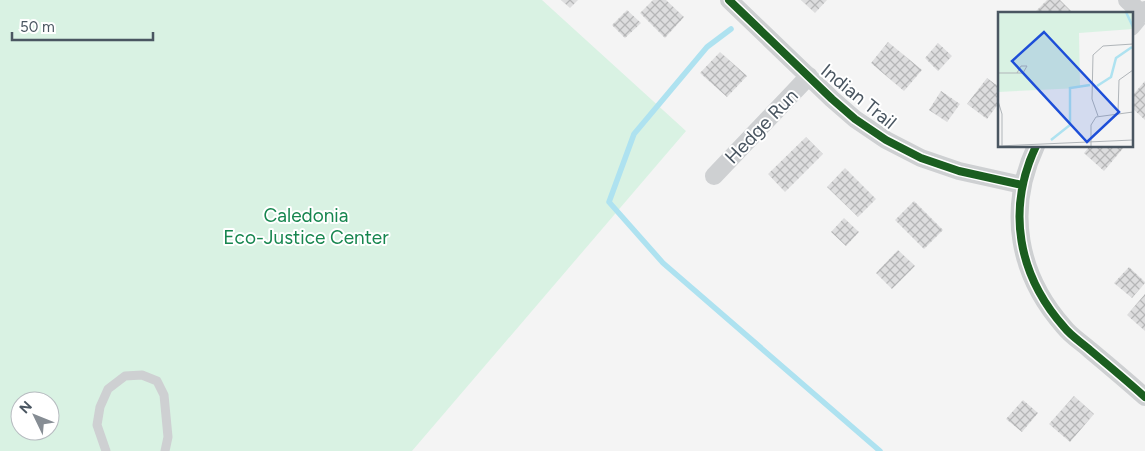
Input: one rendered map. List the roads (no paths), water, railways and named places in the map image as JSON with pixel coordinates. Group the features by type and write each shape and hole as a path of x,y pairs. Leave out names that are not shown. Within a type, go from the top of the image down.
{"street":[{"name":"Indian Trail","path":"728,0 855,118 886,140 921,158 959,171 1022,185"},
{"path":"1127,0 1139,17"},
{"name":"Hedge Run","path":"714,176 808,76"},
{"path":"1035,148 1022,185 1020,210 1020,230 1024,258 1034,284 1048,308 1065,329 1145,397"}],"lane":[{"path":"106,451 97,425 100,407 108,389 125,376 142,375 157,381 164,395 168,437 165,451"}],"waterway":[{"path":"731,29 707,47 634,134 609,202 663,263 880,451"}],"park label":[{"name":"Caledonia Eco-Justice Center","path":"306,226"}]}
